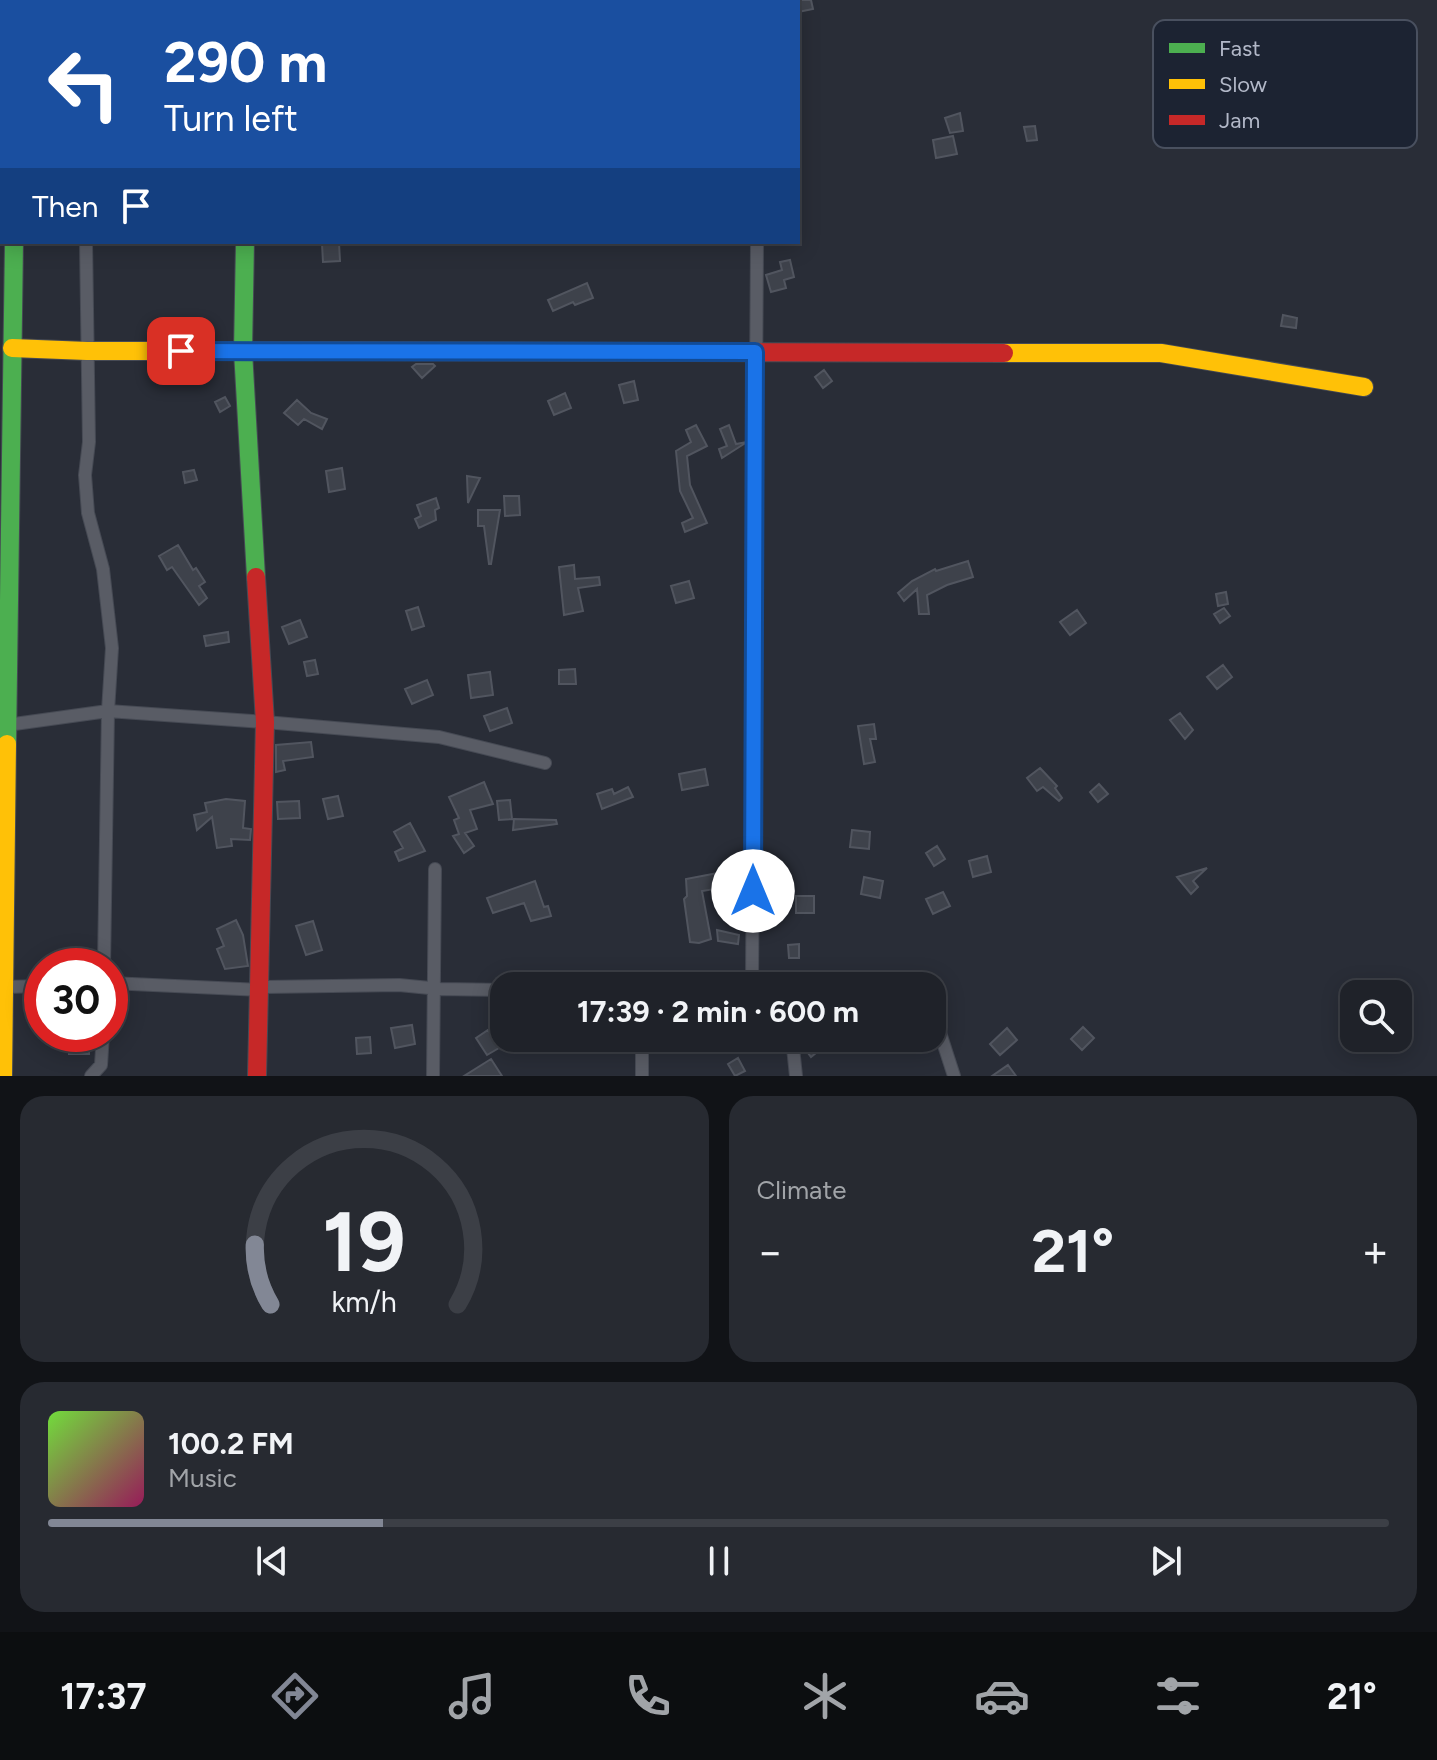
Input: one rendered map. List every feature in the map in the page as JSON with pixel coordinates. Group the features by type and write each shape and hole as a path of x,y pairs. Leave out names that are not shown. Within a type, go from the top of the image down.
{"street":[{"path":"3,1076 14,244"},
{"path":"86,244 89,442 85,475 88,513 103,569 112,648 104,948"},
{"path":"245,244 243,351 265,722 257,1076"},
{"path":"752,972 757,244"},
{"path":"12,348 87,351 1161,353 1364,387"},
{"path":"7,725 108,711 265,722 439,737 545,763"},
{"path":"433,1076 435,869"},
{"path":"128,984 259,990 264,987 399,985 490,990"},
{"path":"4,987 24,986"},
{"path":"946,1051 954,1076"},
{"path":"91,1076 101,1065 102,1052"},
{"path":"642,1052 642,1076"},
{"path":"793,1052 796,1076"}],"building":[{"path":"800,0 811,0 813,9 800,12"},
{"path":"960,113 963,131 950,133 945,118"},
{"path":"1035,126 1037,140 1027,141 1024,127"},
{"path":"953,136 957,154 936,158 933,140"},
{"path":"322,244 339,244 340,261 323,262"},
{"path":"790,260 794,277 784,280 786,288 771,292 766,275 782,270 780,262"},
{"path":"587,283 593,298 553,311 548,300"},
{"path":"1283,315 1297,318 1296,328 1281,326"},
{"path":"173,319 179,334 161,339 156,327"},
{"path":"416,364 435,366 422,378 412,367"},
{"path":"824,370 832,381 823,388 815,377"},
{"path":"634,381 638,400 624,403 619,385"},
{"path":"565,393 571,408 554,415 548,401"},
{"path":"225,397 230,406 220,412 215,402"},
{"path":"297,400 311,413 327,419 322,429 304,419 298,425 284,413"},
{"path":"696,425 707,446 687,456 690,485 707,523 685,532 682,523 693,518 680,491 676,451 691,442 686,430"},
{"path":"729,425 736,444 747,442 722,458 719,449 727,446 720,429"},
{"path":"342,468 345,489 329,492 326,471"},
{"path":"194,470 197,480 185,483 183,472"},
{"path":"467,476 480,478 468,503"},
{"path":"504,496 519,496 520,515 505,516"},
{"path":"436,498 439,508 435,510 436,520 419,528 415,519 421,516 417,505"},
{"path":"478,510 500,510 491,564 484,526 478,526"},
{"path":"178,545 193,570 196,568 205,582 199,586 207,598 199,605 172,567 167,570 159,556"},
{"path":"968,561 973,577 927,595 929,614 919,614 917,589 904,601 898,593 912,581 935,569"},
{"path":"574,565 575,579 599,577 600,585 578,588 583,611 564,615 559,567"},
{"path":"689,581 694,598 676,603 671,586"},
{"path":"1226,592 1228,604 1218,606 1216,594"},
{"path":"418,607 424,626 412,630 406,611"},
{"path":"1224,608 1230,616 1220,623 1214,614"},
{"path":"1077,610 1086,623 1070,635 1060,622"},
{"path":"300,620 307,637 289,644 282,627"},
{"path":"228,632 229,642 206,646 204,636"},
{"path":"315,660 318,674 307,676 304,662"},
{"path":"1223,665 1232,677 1217,689 1207,677"},
{"path":"575,669 576,684 559,684 559,670"},
{"path":"490,672 493,695 471,698 468,675"},
{"path":"427,680 433,695 412,704 405,689"},
{"path":"507,708 512,723 490,731 484,716"},
{"path":"1180,713 1193,730 1185,739 1170,720"},
{"path":"874,724 876,739 870,739 875,762 864,764 858,726"},
{"path":"311,742 313,757 283,761 285,770 276,772 276,745"},
{"path":"1040,768 1057,786 1055,788 1062,798 1059,801 1043,787 1037,791 1027,778"},
{"path":"705,769 708,785 682,790 679,774"},
{"path":"484,782 493,804 470,810 477,829 465,833 474,846 464,853 453,836 459,834 454,820 459,818 449,797"},
{"path":"1099,784 1108,794 1098,802 1090,792"},
{"path":"628,787 633,797 602,809 597,794 612,789 614,794"},
{"path":"338,796 343,816 328,819 323,799"},
{"path":"226,799 245,801 243,828 251,829 250,840 231,839 232,846 217,848 212,817 197,830 194,815 207,812 205,803"},
{"path":"510,800 512,819 499,820 497,801"},
{"path":"299,801 300,818 278,819 277,802"},
{"path":"514,819 556,820 557,824 513,830"},
{"path":"410,823 425,851 399,861 395,852 403,848 394,832"},
{"path":"852,830 870,832 869,849 850,847"},
{"path":"937,846 945,859 934,866 926,853"},
{"path":"987,856 991,872 973,877 969,861"},
{"path":"1207,868 1193,881 1198,887 1191,894 1177,877"},
{"path":"718,873 721,888 702,891 711,939 690,942 684,899 687,896 686,879"},
{"path":"864,877 883,881 880,898 861,894"},
{"path":"535,881 544,907 548,906 551,916 531,921 524,903 493,913 487,898"},
{"path":"943,892 950,906 933,914 926,899"},
{"path":"796,896 814,896 814,913 796,913"},
{"path":"236,920 243,935 248,966 225,969 217,949 224,946 217,929"},
{"path":"313,921 322,950 306,955 296,926"},
{"path":"717,930 739,935 738,944 718,941"},
{"path":"799,944 799,958 789,958 788,945"},
{"path":"412,1025 415,1044 395,1048 391,1028"},
{"path":"1083,1027 1094,1038 1082,1050 1071,1039"},
{"path":"1007,1028 1017,1040 1000,1055 990,1044"},
{"path":"488,1030 492,1052 487,1055 476,1038"},
{"path":"370,1037 371,1053 357,1054 356,1038"},
{"path":"738,1058 745,1071 735,1076 728,1064"},
{"path":"491,1059 502,1076 464,1076"},
{"path":"1008,1065 1016,1076 992,1076"}],"traffic: fast":[{"path":"7,744 14,244"},
{"path":"245,244 243,351 256,577"}],"traffic: slow":[{"path":"12,348 351,351"},
{"path":"1004,353 1161,353 1364,387"},
{"path":"3,1076 7,744"}],"traffic: jam":[{"path":"351,351 1004,353"},
{"path":"256,577 265,722 257,1076"}],"route":[{"path":"181,351 755,352 753,891"}]}
